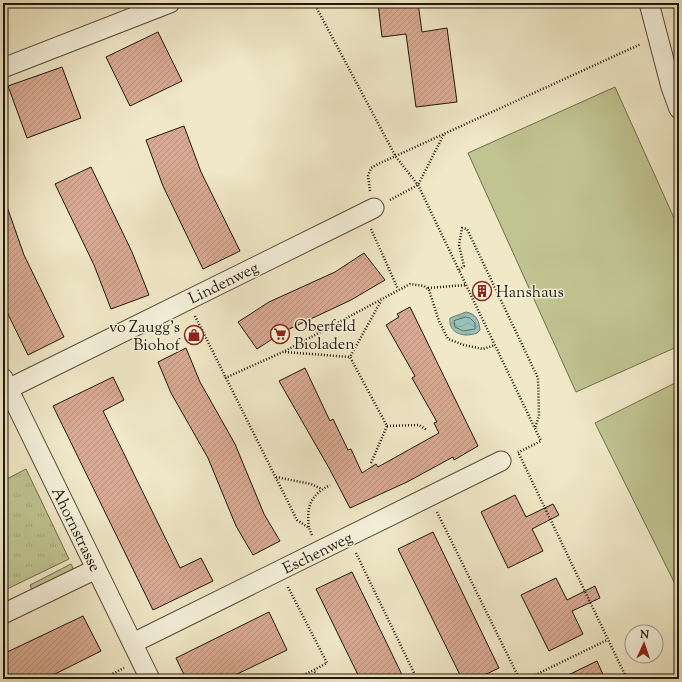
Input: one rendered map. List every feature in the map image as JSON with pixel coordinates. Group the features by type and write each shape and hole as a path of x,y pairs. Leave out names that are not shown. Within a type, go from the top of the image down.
{"street":[{"path":"3,68 170,3"},
{"path":"649,3 671,87 679,109"},
{"name":"Lindenweg","path":"6,384 187,300 369,211"},
{"name":"Ahornstrasse","path":"6,384 150,679"},
{"name":"Eschenweg","path":"137,652 280,570 501,461"},
{"path":"3,614 96,568"}],"path":[{"path":"314,3 396,157 418,185 541,442 501,461"},
{"path":"398,289 369,211 368,176 371,168 657,36"},
{"path":"369,211 418,185 444,134"},
{"path":"459,270 464,266 459,245 462,228 467,229 538,378 539,416 535,429"},
{"path":"226,378 285,352 381,300 398,289 410,284 428,288 466,285"},
{"path":"428,288 439,321 448,339 464,345 483,349 495,345"},
{"path":"187,300 297,520 310,528"},
{"path":"350,357 381,300"},
{"path":"285,352 350,357"},
{"path":"350,357 387,426"},
{"path":"387,426 419,426 427,430"},
{"path":"371,463 387,426"},
{"path":"518,453 627,679"},
{"path":"276,477 311,484 322,489"},
{"path":"318,551 308,517 310,505 317,492 330,485"},
{"path":"429,496 516,674 525,679 607,640"},
{"path":"348,536 417,679"},
{"path":"280,570 327,664 295,679"},
{"path":"102,679 137,652"},
{"path":"314,670 318,679"}],"green space":[{"path":"615,87 679,229 679,346 576,392 468,153"},
{"path":"679,381 679,592 595,423"},
{"path":"26,469 69,559 3,591 3,481"},
{"path":"71,564 73,568 70,571 32,590 30,585"}],"water":[{"path":"466,312 475,316 478,320 480,330 477,333 463,335 454,331 452,328 450,318"}],"building":[{"path":"378,3 418,3 422,32 447,28 457,102 416,107 406,34 382,37"},
{"path":"158,32 182,81 130,106 106,57"},
{"path":"62,67 81,118 27,138 8,86"},
{"path":"184,126 201,172 240,251 203,269 163,186 146,140"},
{"path":"91,167 132,252 149,295 111,309 94,265 55,184"},
{"path":"5,201 24,255 64,337 28,355 3,304 3,202"},
{"path":"364,253 385,280 351,300 283,332 257,349 238,322 269,302 335,272"},
{"path":"410,307 478,446 454,460 453,457 407,482 350,508 279,381 305,368 330,421 333,419 348,450 351,449 362,473 376,464 378,467 439,433 434,423 437,422 412,378 415,376 386,325 399,317 397,314"},
{"path":"186,348 200,382 235,444 264,514 280,541 253,555 236,526 208,458 171,393 158,362"},
{"path":"113,377 124,400 103,411 180,568 201,558 213,581 153,610 53,406"},
{"path":"515,495 526,517 553,504 559,515 532,529 543,551 508,568 481,512"},
{"path":"433,532 499,668 476,679 462,679 398,549"},
{"path":"352,572 404,679 360,679 316,589"},
{"path":"556,578 567,600 595,586 600,598 572,611 583,634 549,651 521,595"},
{"path":"269,612 287,650 227,679 186,679 176,658"},
{"path":"83,616 101,651 45,679 3,679 3,654"},
{"path":"597,661 605,679 560,679"}],"place":[{"name":"Hanshaus","path":"482,291"},
{"name":"Oberfeld Bioladen","path":"280,334"},
{"name":"vo Zaugg’s Biohof","path":"194,335"}]}
